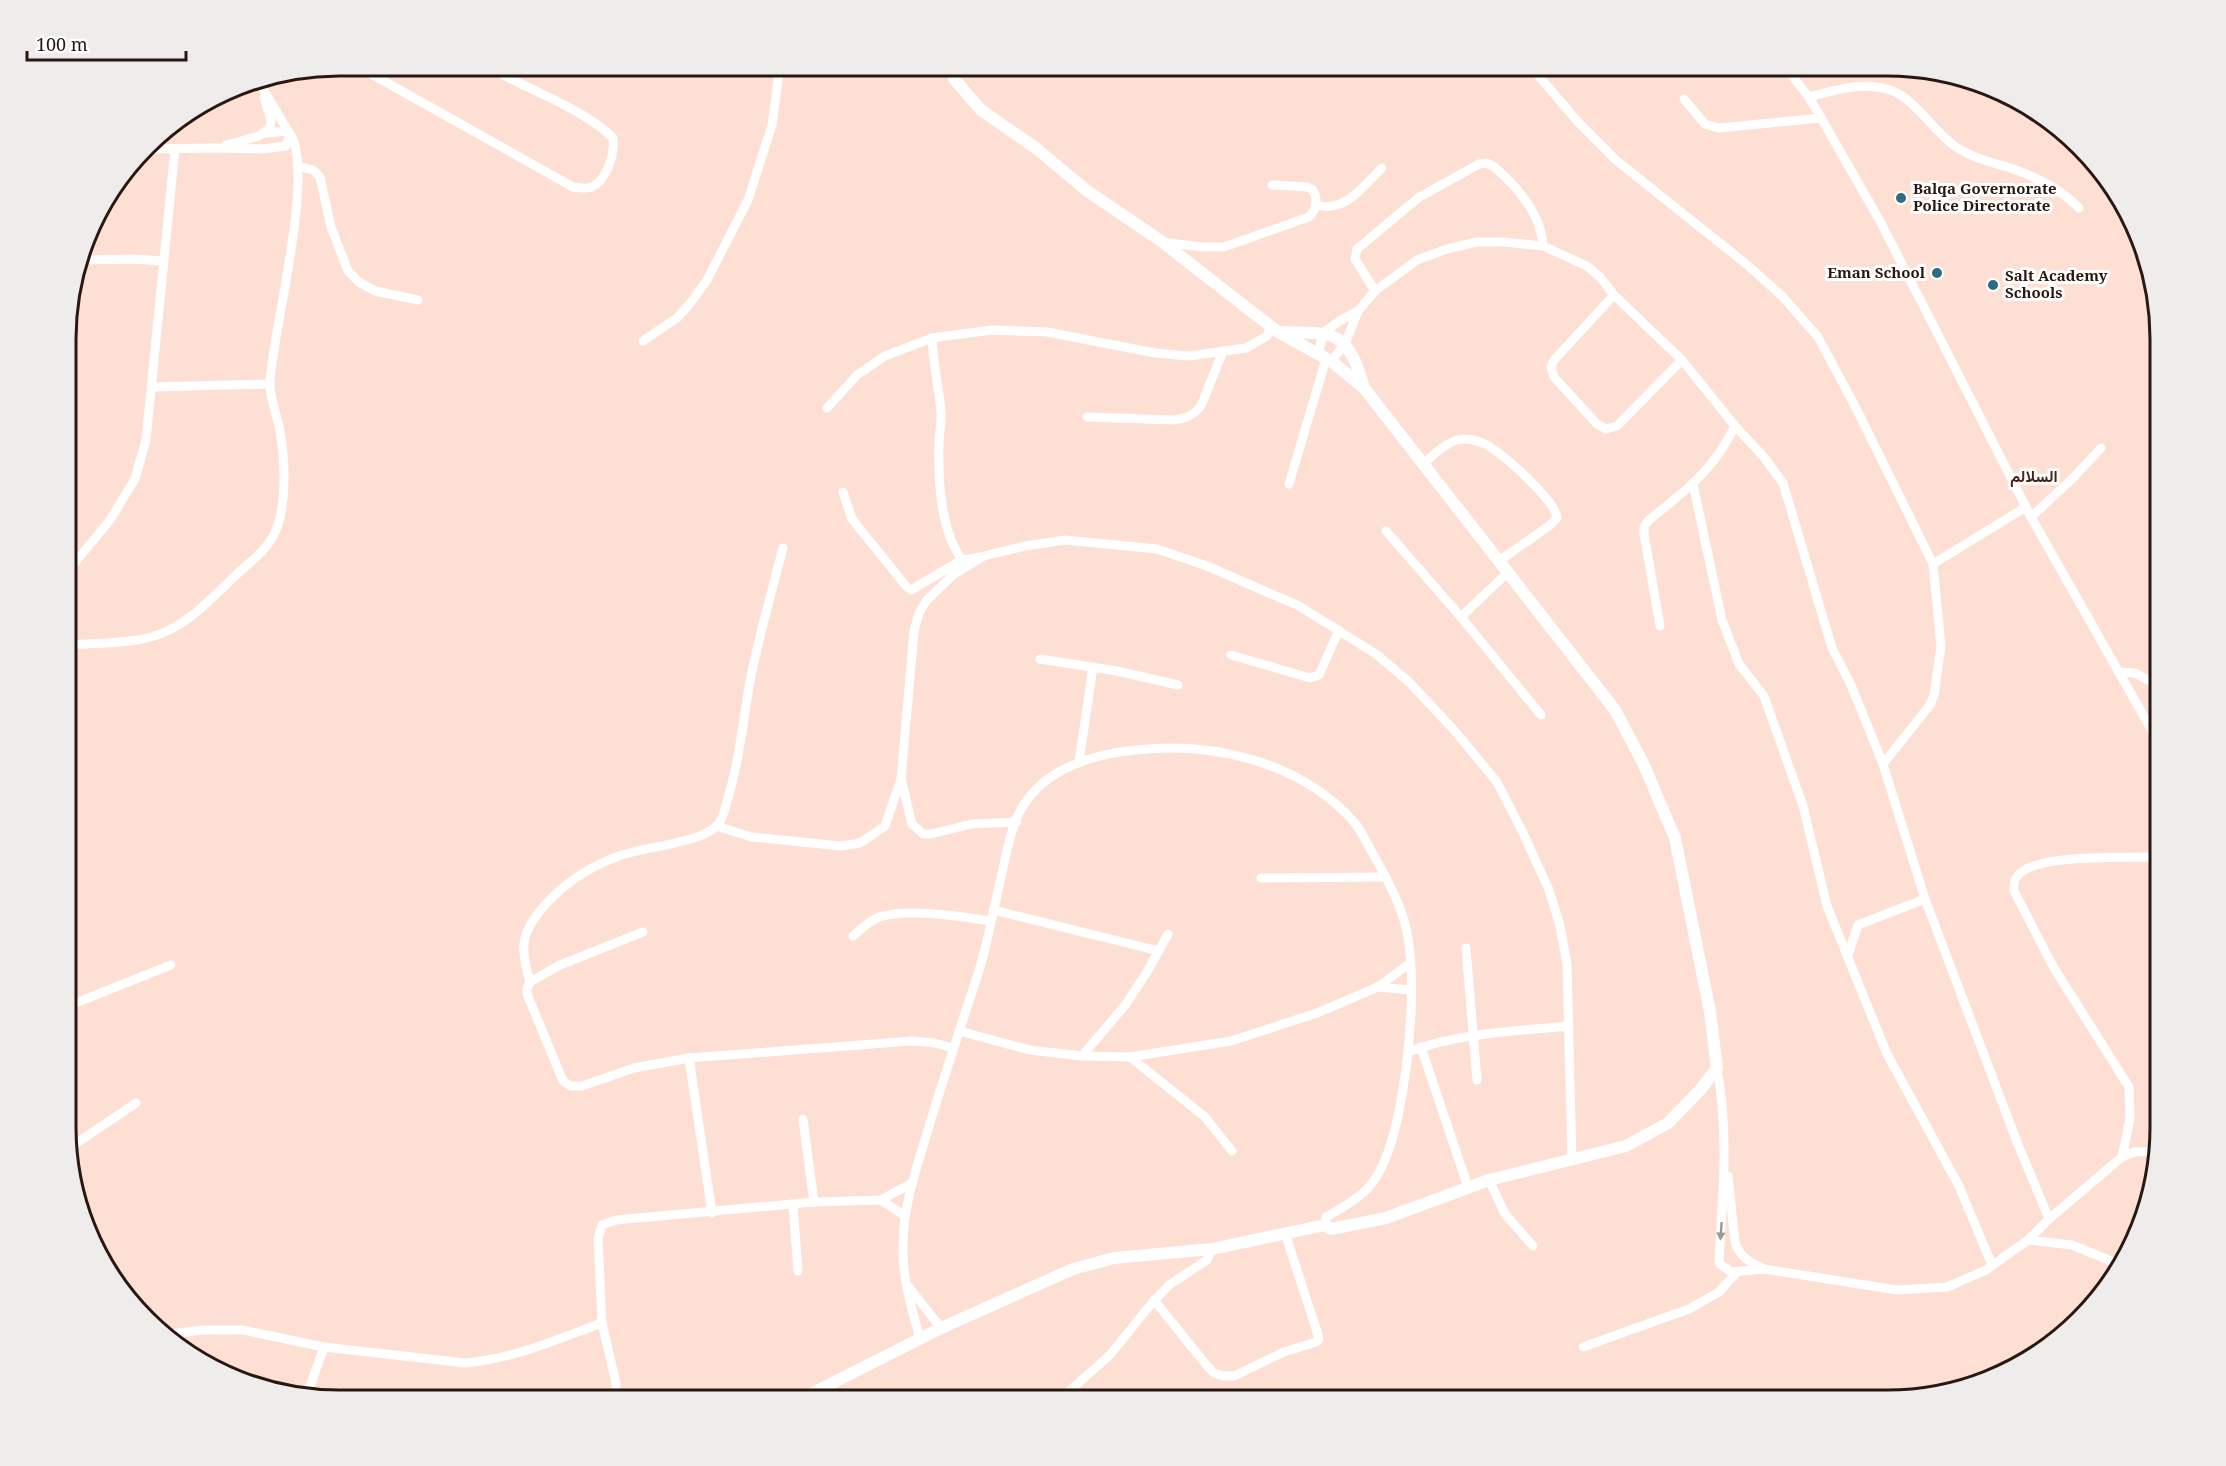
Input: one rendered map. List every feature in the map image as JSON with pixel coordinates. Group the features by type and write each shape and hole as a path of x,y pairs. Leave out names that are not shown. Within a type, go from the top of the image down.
{"street":[{"path":"375,76 573,187 591,188 598,182 612,154 613,138 606,130 506,76"},
{"path":"644,341 677,318 692,301 707,280 748,200 772,125 779,76"},
{"path":"954,76 981,110 1037,149 1086,190 1161,241 1275,329 1325,358 1364,388 1615,710 1643,763 1675,838 1710,1012 1722,1096 1724,1152 1719,1260 1725,1268 1737,1272 1764,1269 1807,1274 1852,1284 1908,1290 1947,1287 1977,1275 2028,1240 2049,1219 2122,1157 2134,1152 2148,1151"},
{"path":"1539,76 1617,161 1745,262 1782,296 1818,337 1845,386 1933,564 1941,646 1934,695 1925,714 1883,764"},
{"path":"1792,76 1809,97 1880,220 2031,517 2150,727"},
{"path":"1809,97 1861,86 1892,91 1903,96 1951,143 1964,152 2047,184 2079,208"},
{"path":"260,88 271,120 270,128 266,133"},
{"path":"76,644 134,640 166,632 204,606 266,546 278,525 283,498 284,471 280,432 269,384 293,227 297,166 293,138 262,88"},
{"path":"1684,99 1705,124 1714,128 1821,118"},
{"path":"215,148 266,133 288,131"},
{"path":"279,148 288,143 288,131"},
{"path":"157,150 279,148 291,154 297,166 313,170 320,177 331,227 348,271 359,282 375,291 418,300"},
{"path":"76,561 110,520 135,479 146,440 176,149"},
{"path":"1375,291 1355,259 1357,249 1418,198 1479,164 1486,163 1493,166 1530,207 1540,226 1543,246"},
{"path":"1316,205 1328,208 1348,201 1382,168"},
{"path":"1161,241 1202,247 1224,247 1309,217 1317,200 1313,190 1307,187 1272,185"},
{"path":"1325,358 1346,344 1358,311 1375,291 1417,260 1447,249 1477,242 1543,246 1587,266 1600,277 1614,294 1682,360 1735,426 1764,457 1783,483 1832,648 1851,685 1883,764 1925,899 2017,1142 2049,1219"},
{"path":"88,260 163,261"},
{"path":"1614,294 1554,360 1551,367 1554,377 1597,424 1606,429 1617,426 1682,360"},
{"path":"1323,333 1358,311"},
{"path":"827,408 856,375 885,356 932,338 992,330 1047,333 1155,353 1189,356 1246,348 1256,344 1275,329 1323,333 1335,336 1346,344 1356,363 1364,388"},
{"path":"1289,484 1325,358 1323,333"},
{"path":"932,338 942,413 939,461 943,500 948,532 953,547 962,560"},
{"path":"1086,417 1174,420 1187,418 1201,406 1223,351"},
{"path":"151,387 269,384"},
{"path":"1660,626 1644,527 1648,521 1693,484 1718,458 1735,426"},
{"path":"1424,463 1452,442 1462,438 1477,441 1490,446 1534,484 1556,511 1557,518 1549,526 1499,561"},
{"path":"2031,517 2101,448"},
{"path":"1693,484 1722,620 1739,664 1764,696 1802,800 1827,906 1887,1054 1959,1186 1992,1265"},
{"path":"843,492 852,519 911,590 962,560 1024,546 1065,540 1157,549 1248,583 1299,606 1376,654 1408,681 1454,730 1497,782 1548,890 1560,926 1567,964 1572,1160"},
{"path":"1933,564 2026,507"},
{"path":"1386,531 1461,617 1541,715"},
{"path":"783,548 751,676 736,774 723,814 716,826 696,837 622,855 586,870 560,888 526,930 522,943 530,982 527,994 563,1082 571,1086 582,1086 634,1068 689,1058 912,1041 935,1042 953,1048"},
{"path":"716,826 752,837 841,846 860,843 885,826 901,779 914,631 919,614 927,600 953,575 984,556"},
{"path":"1461,617 1508,572"},
{"path":"1232,655 1316,678 1339,630"},
{"path":"1040,659 1093,667 1178,685"},
{"path":"1079,762 1093,667"},
{"path":"2118,672 2134,674 2150,682"},
{"path":"920,1340 906,1285 903,1250 904,1216 912,1183 982,961 1008,845 1022,807 1036,789 1079,762 1122,751 1168,746 1236,755 1271,766 1307,783 1330,799 1356,825 1386,877 1407,931 1410,963 1408,1052 1399,1112 1375,1180 1365,1192 1326,1217 1325,1225"},
{"path":"901,779 912,824 923,834 972,824 1017,822"},
{"path":"2122,1157 2130,1119 2129,1087 2054,968 2014,891 2013,882 2023,871 2035,865 2051,862 2150,857"},
{"path":"1261,878 1386,877"},
{"path":"1848,956 1858,925 1925,899"},
{"path":"993,910 1159,951"},
{"path":"853,936 878,918 892,914 966,916 990,921"},
{"path":"530,982 560,966 643,932"},
{"path":"1082,1056 1126,1004 1168,934"},
{"path":"1466,948 1478,1080"},
{"path":"959,1031 1030,1050 1082,1056 1130,1056 1231,1041 1317,1013 1378,987 1410,963"},
{"path":"76,1003 171,965"},
{"path":"1378,987 1410,990"},
{"path":"1408,1052 1421,1047 1475,1036 1569,1026"},
{"path":"1421,1047 1468,1187"},
{"path":"1130,1056 1205,1117 1232,1151"},
{"path":"689,1058 712,1213"},
{"path":"819,1390 941,1328 1073,1269 1114,1258 1212,1249 1325,1225 1331,1229 1386,1218 1489,1180 1626,1146 1668,1123 1701,1089 1717,1068"},
{"path":"77,1143 136,1103"},
{"path":"803,1119 814,1202"},
{"path":"1724,1152 1737,1251 1745,1259 1764,1269"},
{"path":"1489,1180 1505,1214 1533,1246"},
{"path":"616,1390 602,1323 598,1239 602,1225 616,1221 814,1202 881,1200 912,1183"},
{"path":"881,1200 904,1216"},
{"path":"792,1205 798,1270"},
{"path":"1154,1300 1208,1367 1214,1373 1223,1376 1234,1376 1284,1352 1316,1342 1319,1339 1318,1335 1285,1233"},
{"path":"2028,1240 2072,1245 2112,1261"},
{"path":"1070,1390 1110,1355 1154,1300 1169,1285 1207,1260 1212,1249"},
{"path":"1583,1347 1689,1309 1719,1292 1737,1272"},
{"path":"906,1285 941,1328"},
{"path":"177,1333 215,1329 243,1330 324,1347 453,1363 474,1362 538,1346 602,1323"},
{"path":"310,1388 324,1347"}],"place":[{"name":"Balqa Governorate Police Directorate","path":"1901,198"},
{"name":"Eman School","path":"1937,273"},
{"name":"Salt Academy Schools","path":"1993,285"}],"district":[{"name":"السلالم","path":"2034,476"}]}
